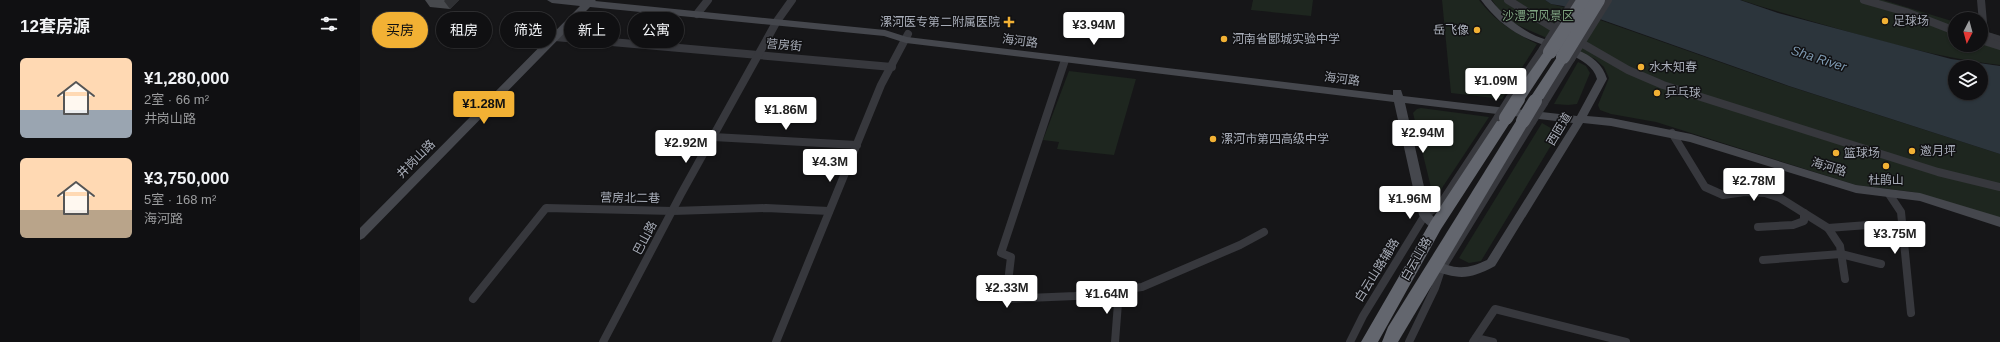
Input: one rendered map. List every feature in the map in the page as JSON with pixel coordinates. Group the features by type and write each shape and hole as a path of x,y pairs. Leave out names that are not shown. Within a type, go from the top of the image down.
{"highway":[{"path":"1546,51 1584,0"},
{"path":"1567,58 1598,0"},
{"name":"白云山路","path":"1369,342 1430,220 1502,118 1546,51"},
{"name":"白云山路","path":"1390,342 1394,332 1437,268 1567,58"}],"street":[{"name":"海河路","path":"552,0 699,11"},
{"name":"海河路","path":"602,0 779,19 1065,60 1398,95"},
{"path":"699,11 708,0"},
{"name":"巴山路","path":"603,342 672,211 759,54 792,0"},
{"name":"西匝道","path":"1437,268 1474,272 1491,264 1581,118 1602,79 1598,68 1588,60 1532,38 1508,24 1493,10 1486,0"},
{"path":"1508,0 1541,22 1628,70 1663,85 1938,172 2000,187"},
{"path":"1546,51 1574,0"},
{"path":"1567,58 1608,0"},
{"path":"1864,0 1906,12 1948,27"},
{"path":"1879,0 1948,23"},
{"path":"1981,0 1981,12"},
{"name":"井岗山路","path":"556,36 590,2"},
{"name":"营房街","path":"556,37 892,67"},
{"name":"海河路","path":"907,37 1398,95 1548,117 1581,118 1611,122 1672,133 1856,189 1920,197 2000,222"},
{"path":"776,342 881,85 907,37"},
{"path":"1988,37 2000,40"},
{"path":"1988,39 2000,46"},
{"name":"井岗山路","path":"360,235 544,48"},
{"path":"1065,60 1001,253 1011,257 1006,298 1075,296 1142,287 1240,245 1264,232"},
{"path":"1398,95 1430,220"},
{"path":"1672,133 1705,187 1723,195 1745,192 1765,192 1780,198 1828,228 1840,246 1845,279"},
{"path":"713,137 857,145"},
{"path":"1889,194 1901,212 1911,313"},
{"name":"营房北二巷","path":"473,298 546,208 672,211 766,208 829,211"},
{"path":"1758,227 1793,225 1804,221 1804,213"},
{"name":"白云山路辅路","path":"1350,342 1363,316 1430,220"},
{"path":"1828,228 1868,225"},
{"path":"1763,260 1840,254 1881,264"},
{"path":"1409,342 1435,288 1437,268"},
{"path":"1115,342 1119,290"},
{"path":"1493,342 1474,340 1495,308 1626,342"}],"green space":[{"path":"1253,0 1313,0 1311,16 1251,10"},
{"path":"1442,0 1479,0 1498,20 1520,35 1537,44 1502,99 1451,93"},
{"name":"沙澧河风景区","path":"1492,0 1545,0 1551,4 1788,86 2000,154 2000,218 1913,192 1856,185 1656,122 1611,114 1600,110 1598,105 1609,78 1604,67 1595,59 1515,24 1501,13"},
{"path":"1741,0 1883,0 1948,20 1948,52 1988,52 1988,32 2000,36 2000,65 1988,64 1988,60 1966,60 1897,45"},
{"path":"1578,62 1586,66 1590,73 1577,104 1554,104"},
{"path":"1069,71 1136,79 1114,155 1057,149 1059,142 1043,140"},
{"path":"1421,108 1489,117 1434,200 1413,113 1417,109"},
{"path":"1542,123 1556,131 1558,134 1481,261 1469,263 1459,258"}],"water":[{"name":"Sha River","path":"1545,0 1740,0 1778,13 1958,60 1948,60 1948,100 1988,100 1988,64 2000,66 2000,154 1789,86 1563,6 1551,4"}],"place":[{"name":"足球场","path":"1885,21"},
{"name":"漯河医专第二附属医院","path":"1009,22"},
{"name":"岳飞像","path":"1477,30"},
{"name":"河南省郾城实验中学","path":"1224,39"},
{"name":"水木知春","path":"1641,67"},
{"name":"乒乓球","path":"1657,93"},
{"name":"漯河市第四高级中学","path":"1213,139"},
{"name":"邀月坪","path":"1912,151"},
{"name":"篮球场","path":"1836,153"},
{"name":"杜鹃山","path":"1886,166"}]}
